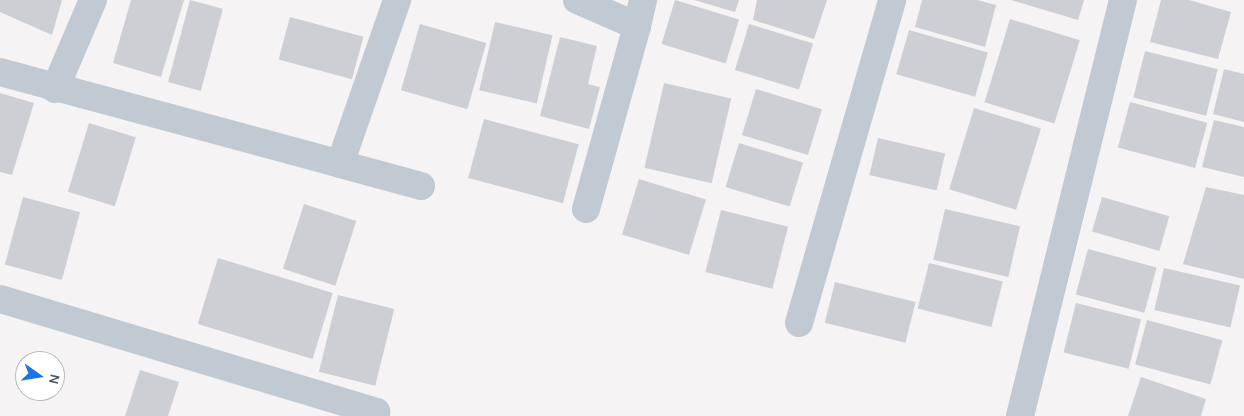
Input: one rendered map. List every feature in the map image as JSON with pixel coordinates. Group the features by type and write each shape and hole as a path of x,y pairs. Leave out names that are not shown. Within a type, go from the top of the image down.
{"street":[{"path":"55,89 93,0"},
{"path":"340,164 396,0"},
{"path":"577,0 640,13 586,209"},
{"path":"799,323 892,0"},
{"path":"1020,416 1123,0"},
{"path":"0,72 55,89 422,186"},
{"path":"0,299 376,412 374,416"}],"building":[{"path":"0,0 62,0 52,35 0,12"},
{"path":"131,0 184,0 161,77 113,63"},
{"path":"190,0 223,9 201,91 168,82"},
{"path":"675,0 739,20 726,64 662,44"},
{"path":"694,0 739,0 735,12"},
{"path":"757,0 827,0 814,39 753,20"},
{"path":"922,0 977,0 996,5 985,47 915,27"},
{"path":"1011,0 1084,0 1078,20"},
{"path":"1161,0 1189,0 1231,12 1218,59 1150,42"},
{"path":"290,17 363,37 352,79 279,60"},
{"path":"1010,19 1080,40 1054,124 985,102"},
{"path":"495,22 552,35 537,103 479,90"},
{"path":"420,24 486,43 467,109 401,90"},
{"path":"749,24 813,44 799,89 735,70"},
{"path":"909,30 988,53 975,97 896,74"},
{"path":"560,37 597,46 588,84 600,87 589,129 540,116"},
{"path":"1145,51 1218,69 1206,116 1133,98"},
{"path":"1224,69 1244,74 1244,122 1213,114"},
{"path":"664,83 731,99 712,183 644,168"},
{"path":"756,89 822,109 808,155 742,135"},
{"path":"0,93 34,103 12,175 0,172"},
{"path":"1130,102 1207,123 1195,168 1118,147"},
{"path":"974,108 1041,128 1016,210 949,189"},
{"path":"484,119 579,144 563,203 468,178"},
{"path":"1214,120 1244,127 1244,177 1202,167"},
{"path":"89,123 136,137 115,206 68,192"},
{"path":"878,138 945,154 937,191 869,175"},
{"path":"739,143 803,163 790,207 726,187"},
{"path":"639,179 706,199 689,255 622,234"},
{"path":"1206,187 1244,195 1244,279 1183,264"},
{"path":"23,197 80,212 62,280 5,265"},
{"path":"1102,197 1169,216 1159,251 1092,232"},
{"path":"304,204 356,221 335,286 283,269"},
{"path":"945,209 1020,226 1008,277 933,260"},
{"path":"721,210 788,227 772,289 706,272"},
{"path":"1088,249 1157,267 1144,313 1076,294"},
{"path":"218,258 333,293 313,359 198,324"},
{"path":"929,263 1003,281 991,327 918,309"},
{"path":"1164,268 1240,286 1230,327 1154,310"},
{"path":"835,282 916,302 905,343 825,323"},
{"path":"338,295 394,309 375,386 319,372"},
{"path":"1076,303 1141,319 1129,369 1064,352"},
{"path":"1147,320 1222,340 1210,385 1135,364"},
{"path":"140,370 179,382 168,416 125,416"},
{"path":"1141,377 1206,399 1201,416 1128,416"}]}
